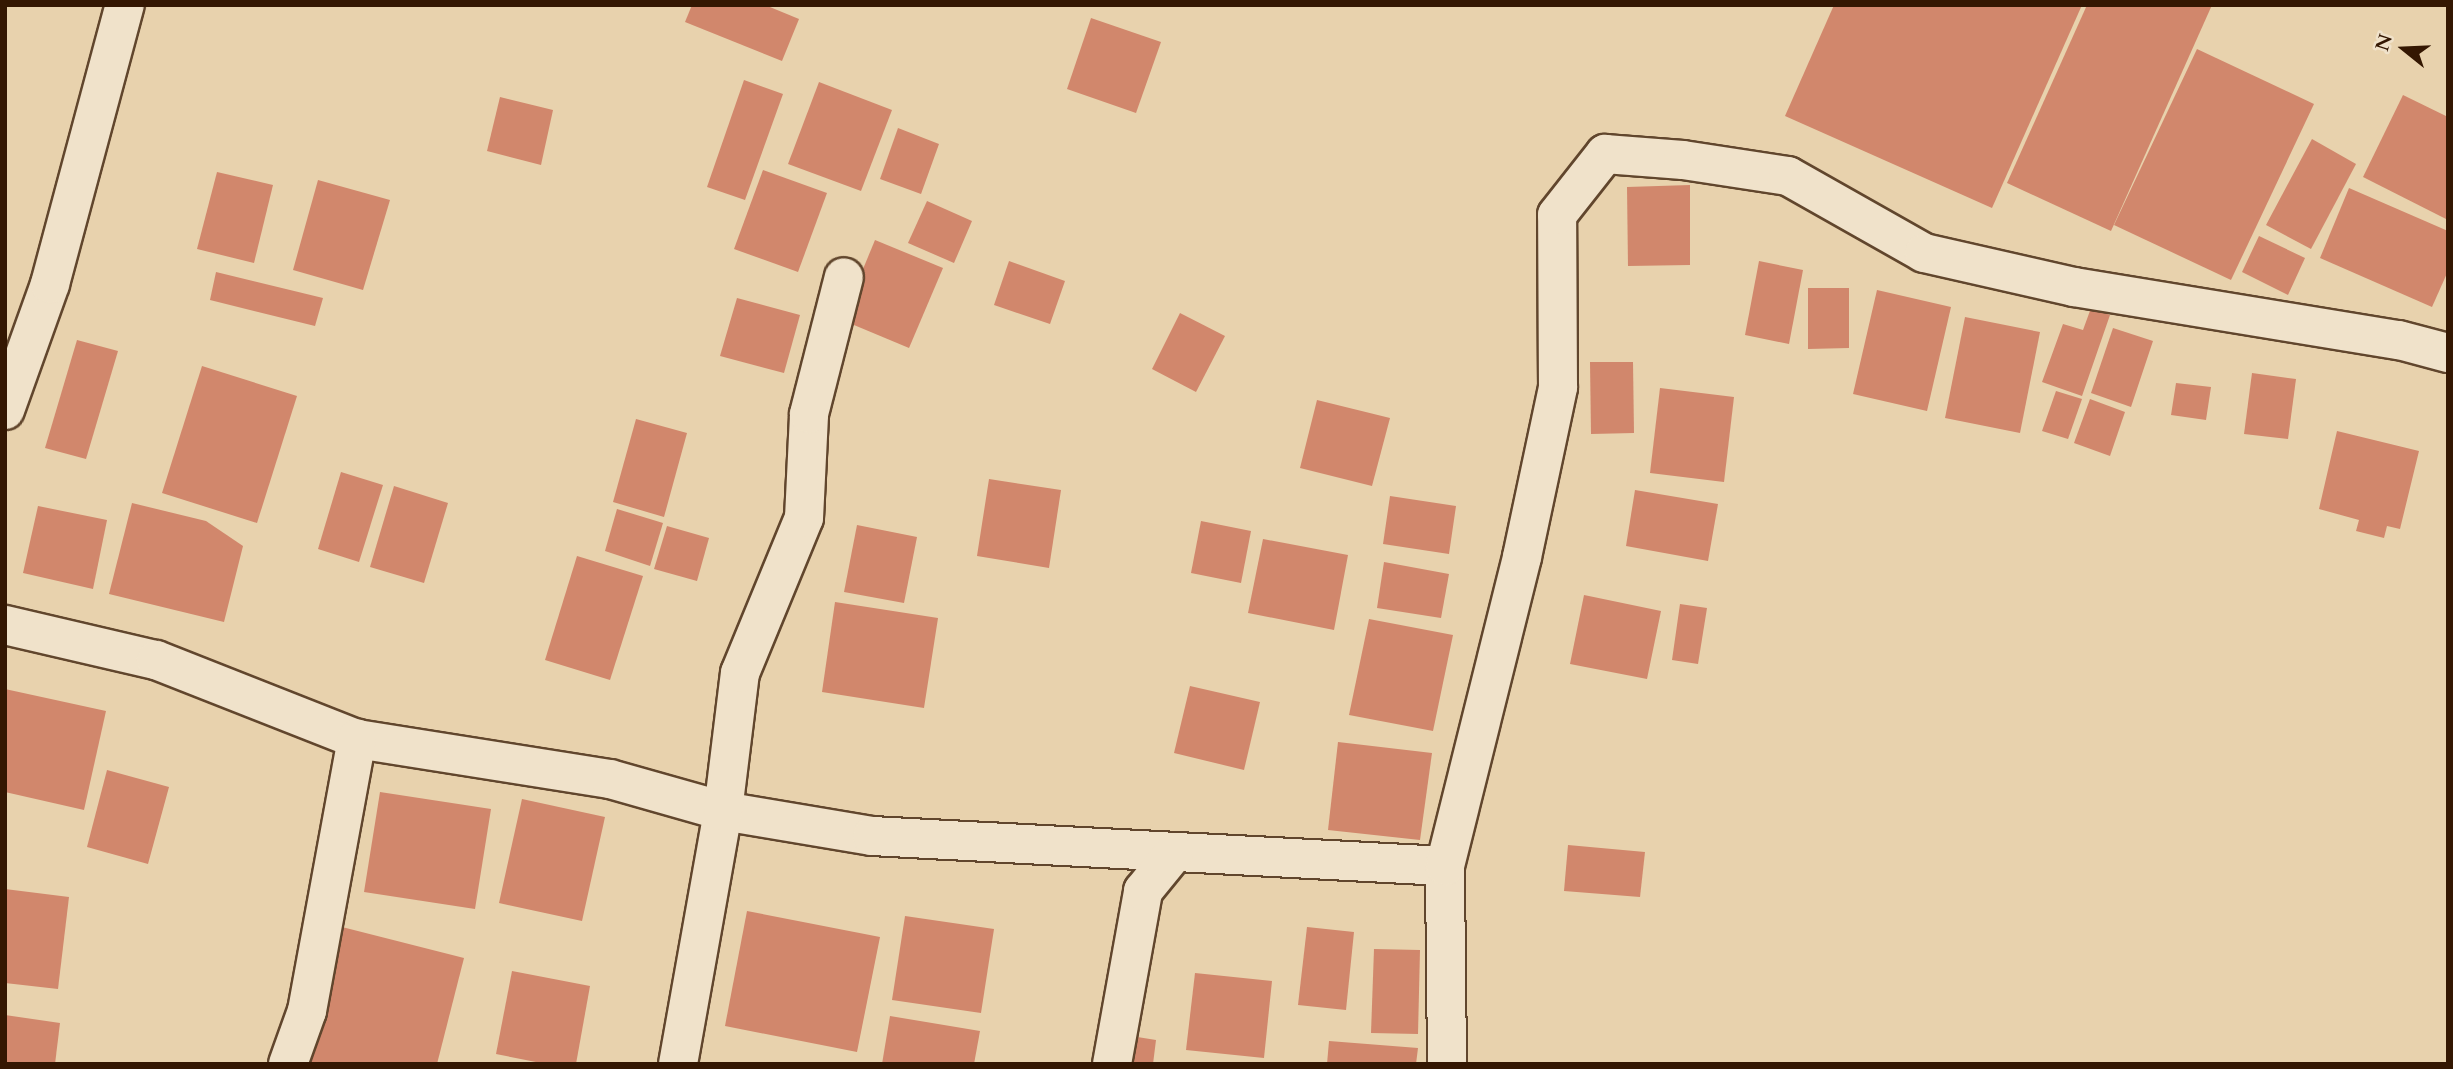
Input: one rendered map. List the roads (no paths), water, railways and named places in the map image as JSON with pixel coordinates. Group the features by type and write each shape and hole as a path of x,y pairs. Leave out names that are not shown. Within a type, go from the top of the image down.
{"street":[{"path":"5,410 50,284 125,5"},
{"path":"1447,1064 1445,866 1522,557 1558,387 1557,215 1605,155 1683,160 1788,176 1924,253 2074,287 2399,340 2448,353"},
{"path":"678,1064 723,811 740,673 804,518 810,414 844,278"},
{"path":"5,625 156,660 357,739 610,779 723,811 872,835 1445,866"},
{"path":"288,1064 307,1011 357,739"},
{"path":"1112,1064 1143,891 1174,853"}]}
